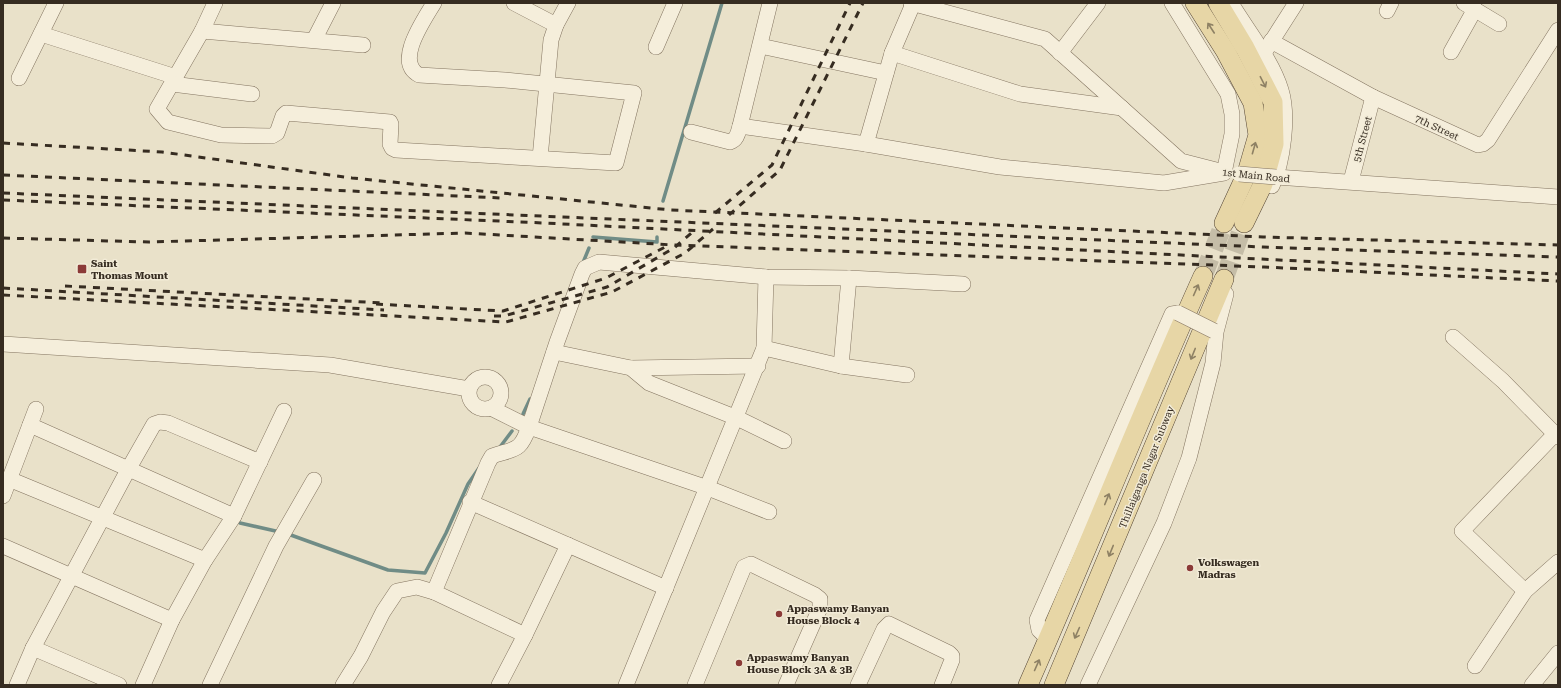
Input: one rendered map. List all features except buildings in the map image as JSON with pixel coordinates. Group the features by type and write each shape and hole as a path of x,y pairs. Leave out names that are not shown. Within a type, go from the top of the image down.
{"main road":[{"path":"1195,3 1226,52 1253,103 1258,135 1247,173 1224,223"},
{"path":"1218,3 1245,48 1273,102 1274,144 1263,184 1249,224"},
{"path":"1028,685 1066,600 1162,367 1203,276"},
{"name":"Thillaiganga Nagar Subway","path":"1054,685 1225,286"},
{"path":"1047,642 1067,655"}],"street":[{"path":"19,78 56,3"},
{"path":"214,3 202,31 156,109 168,122 220,135 272,136 277,134 283,116 286,114 390,122 390,144 392,148 396,150 616,163 619,158 634,93 546,84 419,75 413,72 408,58 416,33 434,3"},
{"path":"314,40 333,3"},
{"path":"514,3 556,25"},
{"path":"540,158 551,40 556,25 568,3"},
{"path":"656,47 675,3"},
{"path":"691,132 730,142 734,141 737,137 770,3"},
{"path":"866,144 892,53 912,3"},
{"name":"1st Main Road","path":"912,3 1045,39 1181,161 1232,173 1558,197"},
{"path":"1060,53 1098,3"},
{"path":"740,126 866,144 1000,168 1164,184 1232,173 1232,114 1228,94 1172,3"},
{"path":"1231,3 1263,54 1282,91 1285,130 1276,177 1249,224"},
{"path":"1263,54 1296,3"},
{"path":"1451,52 1470,6 1499,24"},
{"name":"7th Street","path":"1271,41 1373,97 1478,145 1483,144 1488,140 1558,30"},
{"path":"202,31 363,45"},
{"path":"41,34 174,80 252,94"},
{"path":"760,46 886,73"},
{"path":"892,53 1020,94 1122,108"},
{"name":"5th Street","path":"1351,181 1373,97"},
{"path":"434,592 470,502 492,456 517,449 525,438 582,274 585,268 591,264 599,262 766,277 849,278 963,284"},
{"path":"626,685 758,366 764,348 766,277"},
{"path":"841,366 849,278"},
{"path":"1088,685 1164,523 1189,458 1213,363 1215,331 1225,286"},
{"path":"1047,642 1039,630 1037,620 1172,314 1178,313 1215,331"},
{"path":"1453,337 1503,381 1556,435 1462,531 1525,591"},
{"path":"3,344 330,365 469,389"},
{"path":"764,348 841,366 907,375"},
{"path":"554,352 631,368 758,366"},
{"path":"631,368 649,383 737,418 784,441"},
{"path":"484,376 494,378 502,391 499,402 491,408 481,409 472,403 468,394 469,389 471,384 479,377 484,376"},
{"path":"491,408 529,427 708,488 770,512"},
{"path":"3,496 36,409"},
{"path":"143,685 172,620 205,560 234,516 284,412"},
{"path":"17,685 33,648 154,424 168,422 260,462"},
{"path":"30,426 129,468 234,516"},
{"path":"9,479 205,560"},
{"path":"210,685 276,546 314,480"},
{"path":"470,502 666,588"},
{"path":"500,685 568,545"},
{"path":"3,546 172,620"},
{"path":"1475,666 1525,591 1558,562"},
{"path":"695,685 744,567 751,564 815,595 820,600 820,608 786,685"},
{"path":"343,685 361,656 383,612 397,591 417,588 434,592 525,635"},
{"path":"858,685 886,625 893,626 949,653 952,656 952,660 942,685"},
{"path":"33,648 119,685"},
{"path":"1532,685 1558,653"}],"waterway":[{"path":"663,201 722,3"},
{"path":"593,237 657,242 657,237"},
{"path":"582,265 589,248"},
{"path":"523,414 530,399"},
{"path":"500,447 512,431"},
{"path":"288,534 388,570 425,573 446,533 468,484 479,468"},
{"path":"240,523 280,532"}],"tunnel":[{"path":"1203,276 1224,223"},
{"path":"1224,279 1244,223"}],"railway":[{"path":"715,213 772,165 850,3"},
{"path":"729,215 780,170 863,3"},
{"path":"3,143 162,152 352,178 671,210 1263,237 1558,245"},
{"path":"3,175 502,198"},
{"path":"3,193 1263,247 1558,257"},
{"path":"3,200 544,223 1558,274"},
{"path":"494,316 504,316 607,287 674,248 696,229"},
{"path":"3,295 506,322 612,292 685,253 713,229"},
{"path":"3,238 149,242 465,233 674,245 1264,267 1558,281"},
{"path":"376,304 503,311 606,278 669,245"},
{"path":"65,286 383,303"},
{"path":"3,288 384,310"}],"place":[{"name":"Saint Thomas Mount","path":"82,269"},
{"name":"Volkswagen Madras","path":"1190,568"},
{"name":"Appaswamy Banyan House Block 4","path":"779,614"},
{"name":"Appaswamy Banyan House Block 3A & 3B","path":"739,663"}]}
